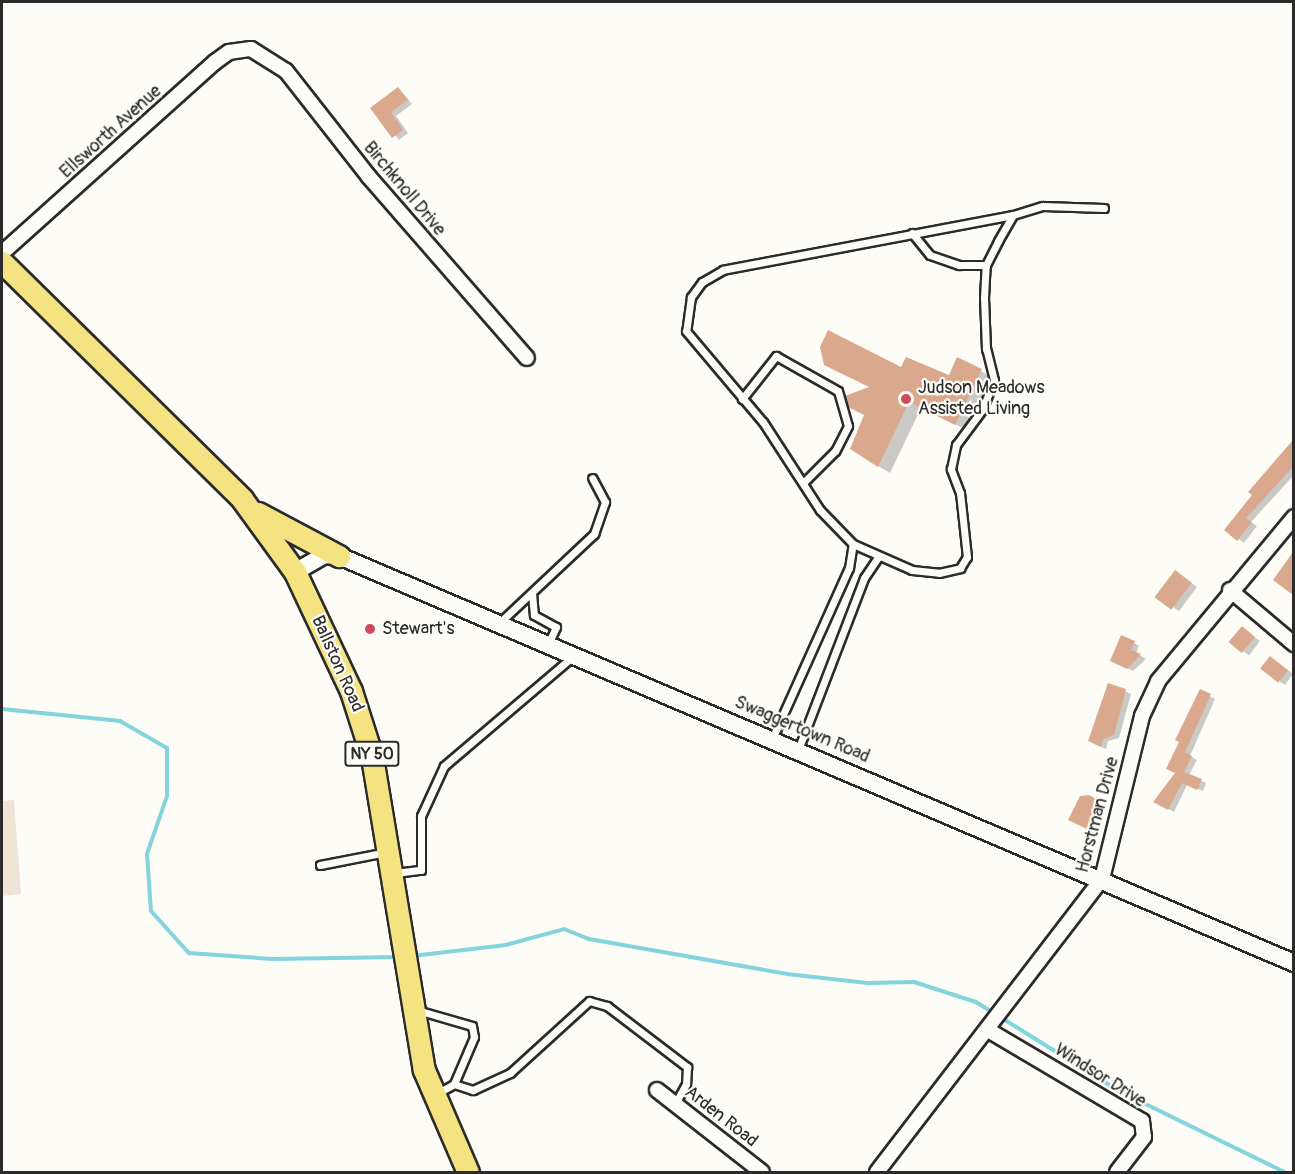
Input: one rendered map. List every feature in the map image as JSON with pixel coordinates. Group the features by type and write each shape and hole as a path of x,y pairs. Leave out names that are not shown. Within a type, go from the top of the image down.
{"main road":[{"name":"Ballston Road","path":"2,262 242,499 295,572 362,720 392,851 402,957 411,1010 434,1095 468,1173"},
{"path":"242,499 264,518 339,556"}],"street":[{"name":"Ellsworth Avenue","path":"2,253 215,62 251,49"},
{"name":"Birchknoll Drive","path":"251,49 286,71 369,177 527,358"},
{"name":"Horstman Drive","path":"877,1173 1102,879 1142,716 1177,653 1293,517"},
{"path":"295,572 324,555 339,556"},
{"name":"Swaggertown Road","path":"339,556 1102,879 1293,963"},
{"path":"1230,590 1293,644"},
{"name":"Windsor Drive","path":"988,1030 1142,1121 1144,1137 1117,1173"},
{"name":"Arden Road","path":"657,1090 762,1173"}],"lane":[{"path":"1013,215 986,265 986,349 994,380 982,410 956,445 951,469 960,493 968,557 960,568 939,573 878,557 853,544 820,510 804,482 742,399 686,332 691,297 702,282 723,270 1052,206 1104,208"},
{"path":"912,233 930,255 959,265 986,265"},
{"path":"742,399 776,356 838,392 848,426 835,451 804,482"},
{"path":"498,624 578,554 605,513 601,490 592,478"},
{"path":"772,739 849,568 853,544"},
{"path":"798,750 864,578 878,557"},
{"path":"532,593 534,615 556,627 548,644"},
{"path":"394,873 421,870 421,816 444,766 574,655"},
{"path":"320,865 392,851"},
{"path":"454,1084 473,1090 510,1073 589,1000 607,1005 687,1067 686,1084 675,1104"},
{"path":"411,1010 472,1026 474,1037 454,1084 434,1095"}],"shaded area":[{"path":"14,800 21,894 2,896 2,801"}],"building":[{"path":"398,87 408,100 391,112 403,130 392,138 370,108"},
{"name":"Judson Meadows Assisted Living","path":"828,330 901,367 906,357 949,375 957,357 982,369 955,425 909,402 878,467 850,449 864,415 848,407 845,396 869,387 824,365 820,347"},
{"path":"1293,440 1293,467 1246,518 1252,522 1237,541 1224,530 1252,495 1248,492"},
{"path":"1293,552 1293,595 1273,580"},
{"path":"1175,570 1192,583 1171,610 1155,597"},
{"path":"1242,626 1255,637 1242,653 1229,642"},
{"path":"1121,635 1135,641 1131,650 1141,654 1127,669 1110,661"},
{"path":"1270,656 1288,670 1278,683 1260,669"},
{"path":"1108,683 1126,689 1114,735 1103,739 1101,747 1088,741"},
{"path":"1200,689 1211,694 1185,752 1192,756 1184,772 1202,779 1197,790 1182,783 1168,810 1153,802 1175,773 1166,769 1179,742 1175,740"},
{"path":"1089,795 1098,800 1089,830 1068,820 1080,796"}],"waterway":[{"path":"2,709 120,721 167,748 167,796 147,854 151,911 189,953 273,959 399,957"},
{"path":"412,956 506,945 564,929 589,939 787,974 868,983 914,982 976,1002 1119,1091 1284,1172"}],"place":[{"name":"Judson Meadows Assisted Living","path":"906,399"},
{"name":"Stewart's","path":"370,629"}]}
